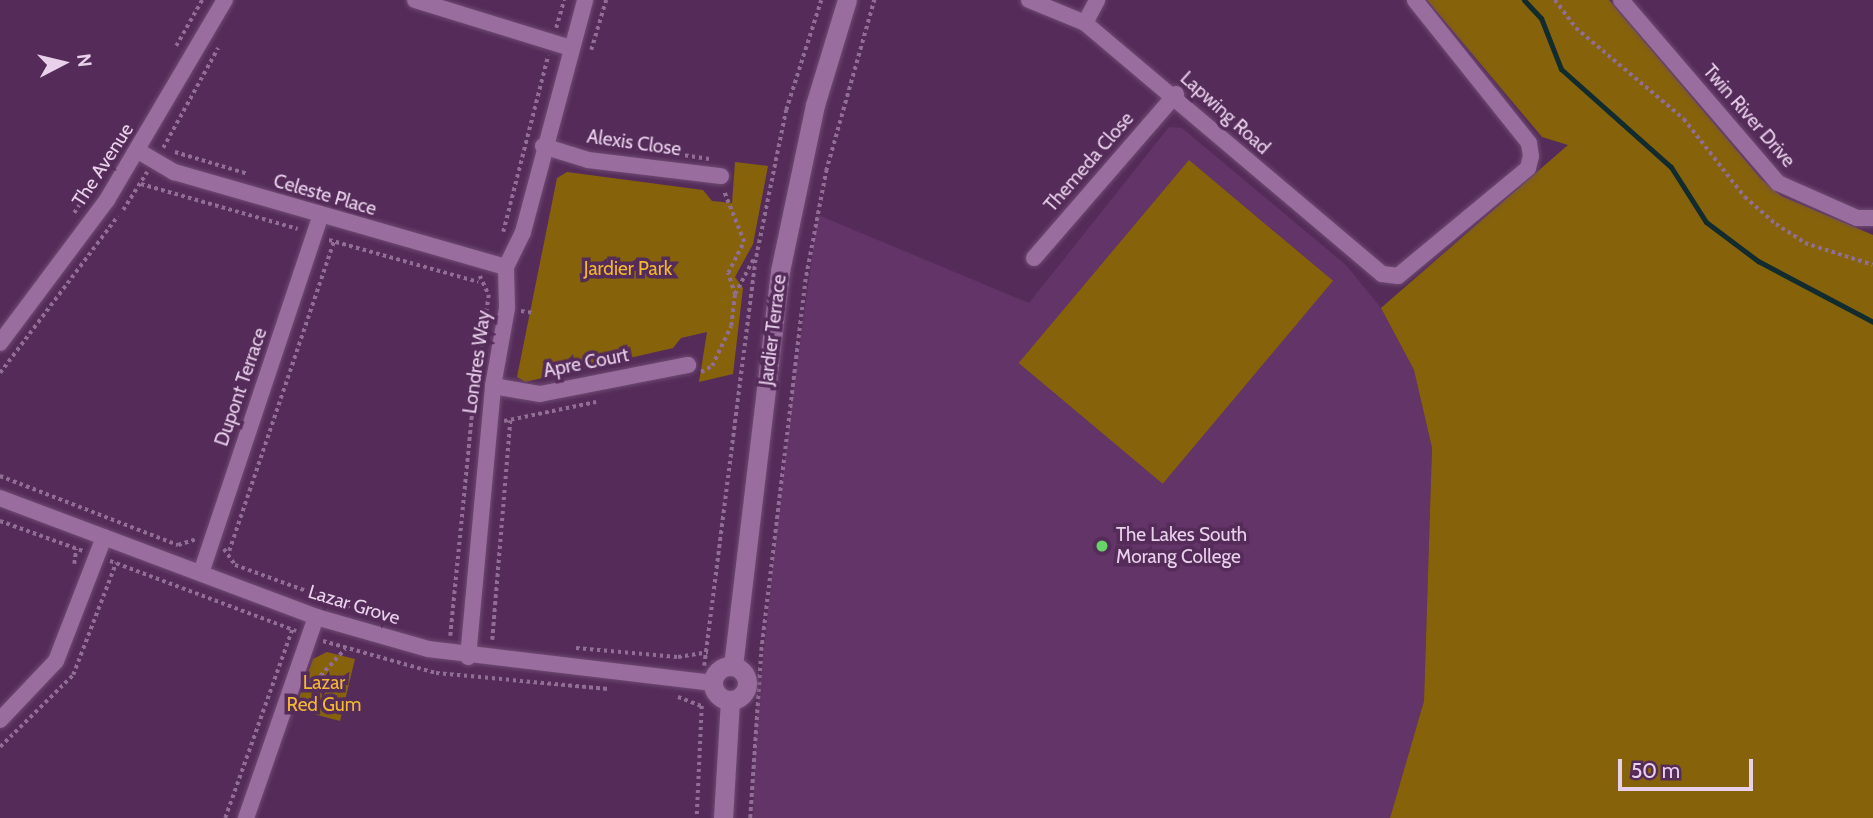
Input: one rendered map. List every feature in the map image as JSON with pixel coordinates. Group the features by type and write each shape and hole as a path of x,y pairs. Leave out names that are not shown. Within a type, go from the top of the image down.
{"street":[{"name":"The Avenue","path":"0,343 138,151 225,0"},
{"path":"415,0 571,48"},
{"name":"Londres Way","path":"468,657 493,386 507,308 506,267 523,232 543,146 585,0"},
{"name":"Jardier Terrace","path":"733,666 780,271 815,104 847,0"},
{"name":"Lapwing Road","path":"1029,0 1085,23 1176,94 1382,274 1409,268 1528,168 1531,156 1529,143 1415,0"},
{"path":"1085,23 1097,0"},
{"name":"Twin River Drive","path":"1621,0 1778,183 1857,218 1873,218"},
{"name":"Themeda Close","path":"1034,258 1176,94"},
{"name":"Alexis Close","path":"543,146 588,160 721,176"},
{"name":"Celeste Place","path":"138,151 163,168 506,267"},
{"name":"Dupont Terrace","path":"201,573 321,215"},
{"name":"Apre Court","path":"493,386 540,394 688,365"},
{"name":"Lazar Grove","path":"0,498 316,617 356,628 468,657 706,682"},
{"path":"0,720 52,668 103,537"},
{"path":"246,818 316,617"},
{"path":"723,818 730,701 748,685 733,666 720,669 706,682 730,701"}],"path":[{"path":"174,50 202,0"},
{"path":"587,62 606,0"},
{"path":"697,818 702,706 755,257 786,110 821,0"},
{"path":"750,818 761,651 806,276 826,171 874,0"},
{"path":"1555,0 1576,28 1684,119 1745,197 1776,224 1805,243 1873,265"},
{"path":"574,139 708,155 721,176 729,213 744,232 727,273 735,295"},
{"path":"70,220 113,154"},
{"path":"307,697 345,648 363,612 235,565 229,551 334,241"},
{"path":"688,365 698,372 712,366 731,326 735,295 755,257"},
{"path":"492,640 510,421"},
{"path":"0,476 178,545 194,538 229,551"},
{"path":"0,521 309,636 436,673 623,691"},
{"path":"71,571 76,549"},
{"path":"225,818 292,630"},
{"path":"439,635 499,641"},
{"path":"568,647 678,657 708,652"},
{"path":"675,695 702,706"}],"shaded area":[{"name":"The Lakes South Morang College","path":"1169,127 1182,128 1346,265 1381,308 1414,370 1432,448 1424,701 1390,818 753,818 755,729 789,419 818,215 1029,303"}],"green space":[{"path":"1427,0 1609,0 1761,179 1781,196 1873,235 1873,818 1390,818 1424,701 1432,448 1414,370 1381,308 1568,145 1542,137"},
{"path":"1189,160 1333,281 1163,484 1019,363"},
{"name":"Jardier Park","path":"735,162 768,166 753,244 735,277 743,288 733,374 699,382 707,332 681,338 673,348 525,382 517,377 557,178 567,172 703,190 712,201 732,203"},
{"name":"Lazar Red Gum","path":"327,652 355,659 340,721 295,709 313,659"}],"waterway":[{"path":"1524,0 1541,18 1561,69 1671,167 1706,222 1758,261 1873,322"}],"place":[{"name":"The Lakes South Morang College","path":"1102,546"}]}
